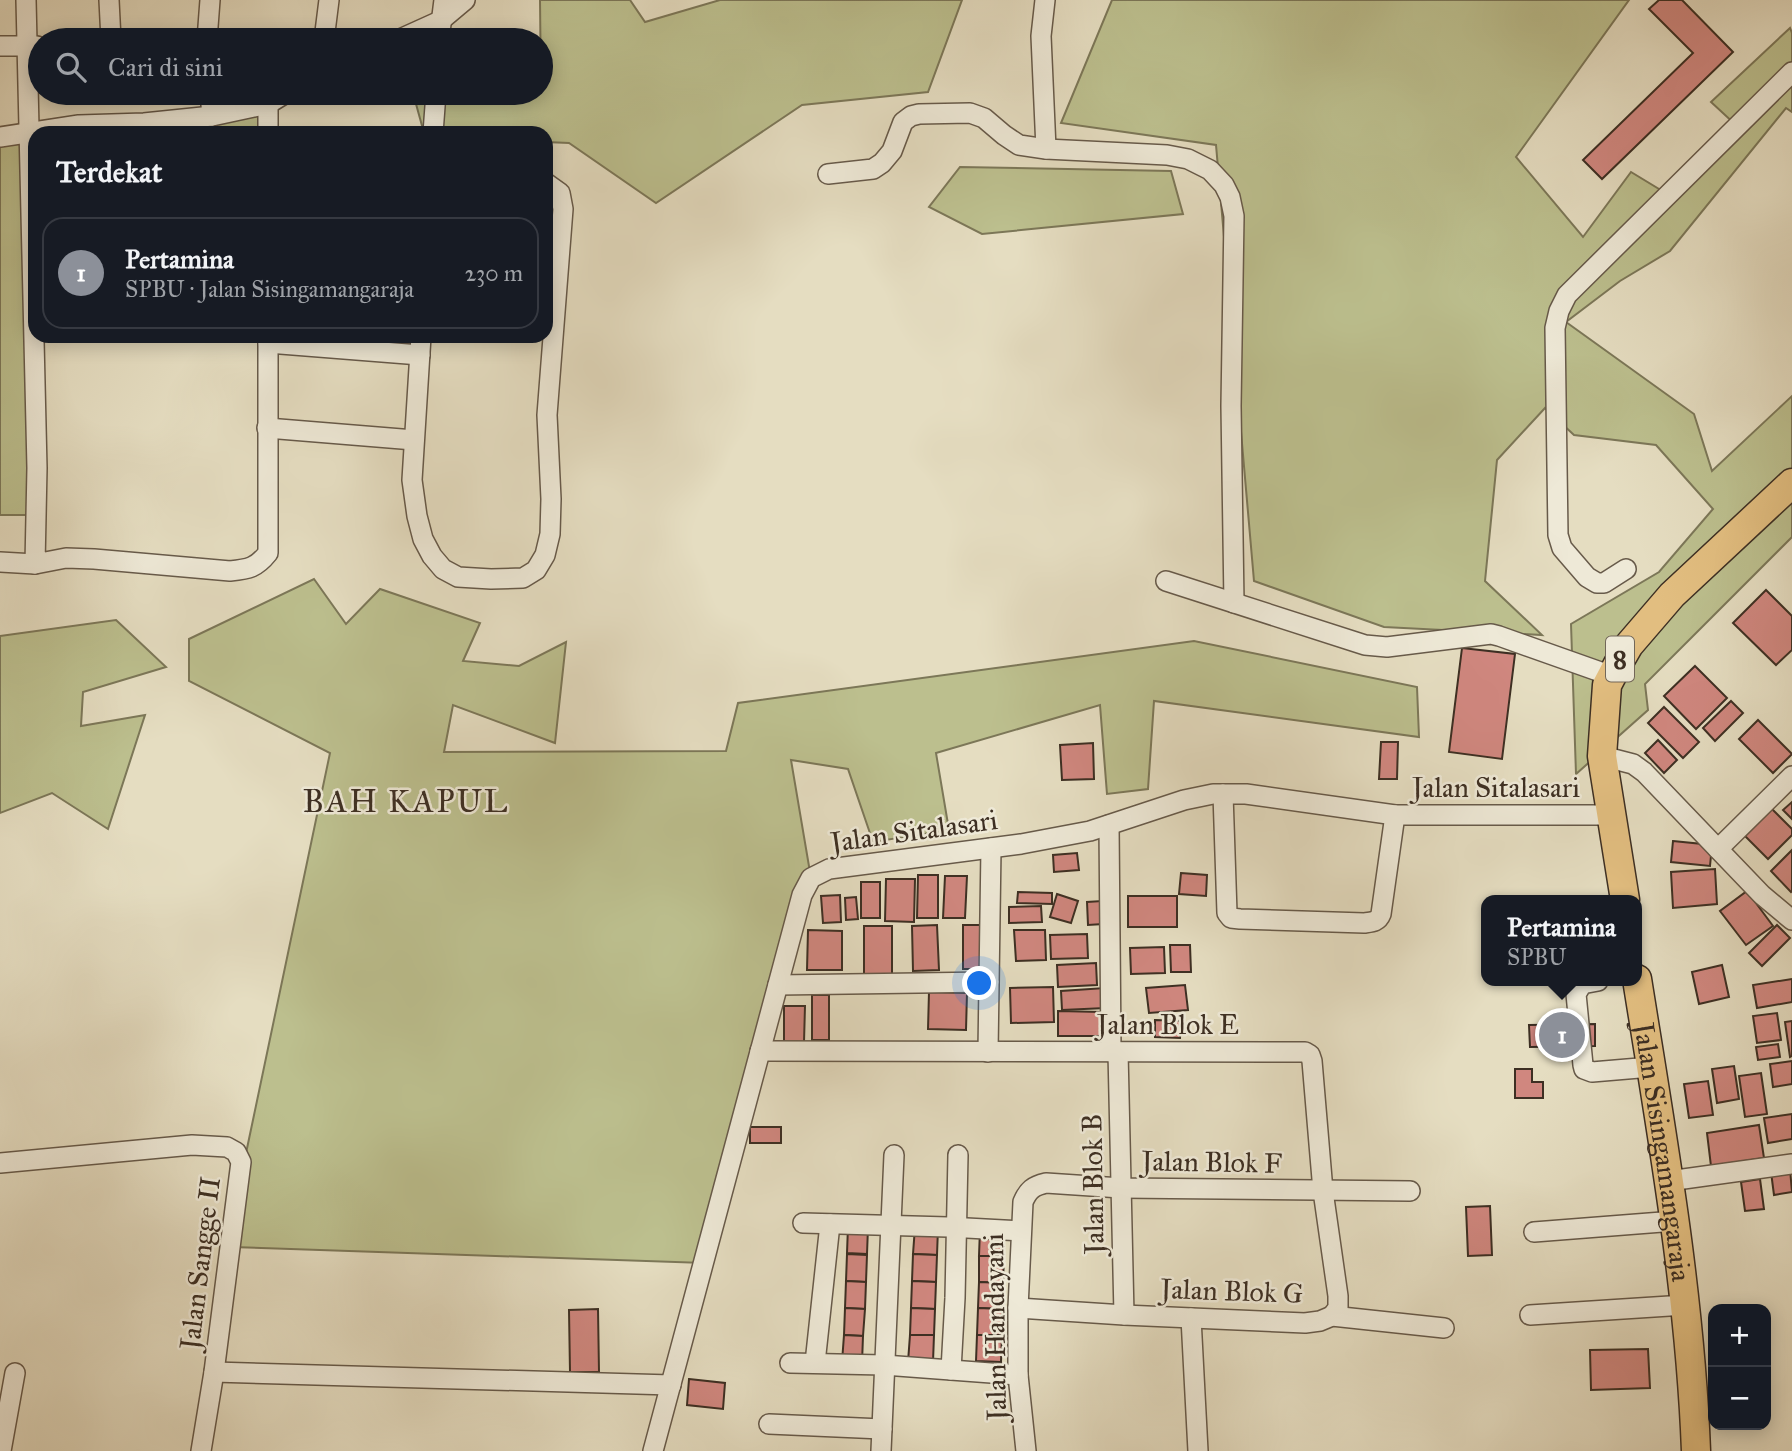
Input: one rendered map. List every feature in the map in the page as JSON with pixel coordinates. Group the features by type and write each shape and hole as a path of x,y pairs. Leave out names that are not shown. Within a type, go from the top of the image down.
{"highway":[{"name":"8","path":"1624,895 1602,756 1607,685 1629,645 1672,595 1792,483"},
{"name":"Jalan Sisingamangaraja","path":"1638,986 1675,1221 1694,1393 1696,1451"}],"street":[{"path":"26,0 31,28"},
{"path":"109,0 110,28"},
{"path":"208,28 209,0"},
{"path":"326,28 329,0"},
{"path":"440,28 444,0"},
{"path":"442,28 465,0"},
{"path":"1045,0 1041,36 1046,149"},
{"path":"0,46 28,46"},
{"path":"1626,569 1604,583 1592,580 1562,548 1559,541 1556,527 1555,388 1555,328 1559,311 1567,295 1792,72"},
{"path":"29,126 31,105"},
{"path":"211,105 212,116"},
{"path":"73,126 144,123 212,116 263,105"},
{"path":"268,105 268,126"},
{"path":"434,126 435,105"},
{"path":"828,174 873,169 892,151 903,122 919,114 978,115 1019,145 1046,149 1167,155 1188,159 1210,170 1224,185 1234,216 1231,406 1234,603"},
{"path":"0,137 28,133"},
{"path":"553,188 561,193 563,209 553,338"},
{"path":"34,343 36,565"},
{"path":"0,562 36,565 66,558 94,559 230,571 248,569 260,563 268,552 268,343"},
{"path":"359,343 420,345 412,480 423,539 443,569 458,577 491,579 523,578 536,570 545,555 550,534 547,415 553,343"},
{"path":"267,428 414,440"},
{"path":"1166,581 1366,645 1387,647 1482,635 1499,636 1612,676"},
{"path":"1602,756 1633,764 1644,772 1762,895 1792,920"},
{"path":"1718,849 1792,776"},
{"path":"1223,794 1227,913 1231,918 1364,923 1379,919 1395,816"},
{"name":"Jalan Sitalasari","path":"653,1451 802,895 811,878 829,869 991,848 1090,831 1184,800 1223,794 1246,794 1395,816 1613,815"},
{"name":"Jalan Blok B","path":"1109,825 1124,1315"},
{"path":"988,1052 991,848"},
{"path":"778,985 989,982"},
{"path":"1581,986 1576,994 1584,1069 1592,1072 1651,1067"},
{"name":"Jalan Blok E","path":"760,1051 1305,1052 1310,1055 1312,1061 1323,1191 1338,1296 1338,1308 1332,1316"},
{"name":"Jalan Sangge II","path":"0,1163 192,1145 227,1147 236,1152 241,1162 214,1373 201,1451"},
{"path":"881,1451 894,1155"},
{"path":"951,1370 958,1155"},
{"path":"1669,1181 1792,1164"},
{"name":"Jalan Blok F","path":"1023,1202 1027,1192 1034,1186 1046,1183 1121,1188 1410,1191"},
{"name":"Jalan Handayani","path":"1023,1202 1017,1308 1018,1376 1026,1451"},
{"path":"1534,1233 1675,1221"},
{"path":"803,1223 1021,1231"},
{"path":"815,1363 830,1224"},
{"path":"1530,1315 1685,1305"},
{"name":"Jalan Blok G","path":"1017,1308 1305,1323 1332,1316 1444,1328"},
{"path":"1191,1318 1198,1451"},
{"path":"790,1363 884,1366 1018,1376"},
{"path":"1,1451 15,1373"},
{"path":"214,1373 671,1385"},
{"path":"769,1424 882,1429"}],"green space":[{"path":"540,0 630,0 645,22 720,0 962,0 928,92 802,105 656,203 569,143 553,142 553,126 422,126 416,105 553,105 553,28 540,28"},
{"path":"1112,0 1629,0 1516,157 1583,237 1631,172 1669,195 1737,126 1711,102 1790,28 1792,112 1786,108 1670,251 1620,281 1566,322 1694,414 1712,471 1792,396 1792,537 1645,684 1648,710 1576,774 1571,624 1659,572 1713,509 1656,445 1574,435 1545,408 1497,460 1485,581 1542,635 1384,627 1254,581 1216,145 1061,123"},
{"path":"260,105 268,105 268,126 89,126"},
{"path":"28,134 28,343 35,343 35,515 0,515 0,137"},
{"path":"960,167 1171,171 1183,214 982,234 929,207"},
{"path":"314,579 346,624 380,589 480,623 463,661 519,666 566,642 555,743 453,705 444,752 726,751 738,703 1194,641 1417,687 1419,737 1154,701 1148,789 1107,794 1100,705 936,753 949,830 873,842 848,769 791,760 811,878 704,1263 231,1247 241,1177 330,753 189,681 189,639"},
{"path":"116,620 166,667 83,692 81,726 145,715 108,829 52,793 0,813 0,636"}],"building":[{"path":"1659,0 1682,0 1733,52 1602,179 1583,160 1693,53 1649,9"},
{"path":"1766,590 1792,616 1792,650 1776,665 1733,623"},
{"path":"1462,648 1515,654 1502,759 1449,752"},
{"path":"1695,666 1727,698 1696,729 1664,696"},
{"path":"1731,701 1743,713 1715,741 1703,728"},
{"path":"1664,707 1699,742 1683,758 1648,723"},
{"path":"1758,720 1792,754 1773,773 1739,739"},
{"path":"1658,740 1677,760 1664,773 1645,753"},
{"path":"1381,742 1398,742 1397,779 1379,779"},
{"path":"1093,743 1094,779 1062,780 1060,745"},
{"path":"1792,802 1792,819 1783,810"},
{"path":"1772,809 1792,829 1792,835 1768,859 1745,836"},
{"path":"1673,841 1712,845 1710,866 1671,862"},
{"path":"1792,850 1792,891 1791,892 1771,871"},
{"path":"1077,853 1079,870 1054,872 1053,855"},
{"path":"1715,869 1717,904 1673,908 1671,872"},
{"path":"1181,873 1207,875 1206,896 1179,894"},
{"path":"918,875 938,875 938,918 917,918"},
{"path":"945,876 967,876 965,918 943,918"},
{"path":"886,879 915,879 914,922 885,921"},
{"path":"861,882 880,882 880,918 861,918"},
{"path":"1747,891 1773,926 1746,945 1720,911"},
{"path":"1018,892 1052,893 1052,904 1017,903"},
{"path":"1057,894 1078,901 1071,923 1050,917"},
{"path":"840,895 841,922 823,923 821,896"},
{"path":"1128,896 1177,896 1177,927 1128,927"},
{"path":"856,897 858,919 846,920 845,898"},
{"path":"1102,901 1103,924 1088,925 1087,902"},
{"path":"1041,906 1042,922 1009,923 1009,907"},
{"path":"937,925 939,970 913,971 912,926"},
{"path":"963,925 985,925 985,969 963,969"},
{"path":"1777,925 1790,938 1762,966 1749,953"},
{"path":"864,926 892,926 892,976 864,975"},
{"path":"808,930 842,931 842,970 807,970"},
{"path":"1014,930 1045,930 1046,960 1016,961"},
{"path":"1087,934 1088,958 1051,959 1050,935"},
{"path":"1170,945 1190,945 1191,972 1171,972"},
{"path":"1164,947 1165,973 1131,974 1130,948"},
{"path":"1096,963 1097,985 1058,987 1057,965"},
{"path":"1722,965 1729,997 1699,1004 1692,972"},
{"path":"1792,979 1792,1002 1757,1008 1753,985"},
{"path":"1185,985 1188,1010 1149,1013 1146,988"},
{"path":"1053,987 1054,1022 1011,1023 1010,988"},
{"path":"1105,988 1106,1008 1062,1010 1061,991"},
{"path":"929,992 967,993 966,1030 928,1029"},
{"path":"812,995 829,995 829,1040 812,1040"},
{"path":"784,1006 805,1006 804,1042 784,1042"},
{"path":"1058,1011 1102,1012 1101,1036 1058,1036"},
{"path":"1777,1013 1781,1040 1757,1043 1753,1016"},
{"path":"1155,1020 1181,1021 1180,1038 1155,1037"},
{"path":"1792,1021 1792,1056 1790,1057 1785,1022"},
{"path":"1595,1024 1595,1046 1530,1047 1529,1025"},
{"path":"1778,1044 1780,1057 1758,1060 1756,1047"},
{"path":"1792,1061 1792,1084 1773,1087 1770,1064"},
{"path":"1734,1066 1739,1099 1717,1103 1712,1069"},
{"path":"1515,1069 1532,1069 1532,1082 1543,1082 1543,1098 1515,1098"},
{"path":"1761,1073 1767,1114 1745,1117 1739,1076"},
{"path":"1708,1081 1713,1115 1689,1118 1684,1084"},
{"path":"1792,1114 1792,1139 1768,1143 1764,1118"},
{"path":"1759,1125 1764,1158 1711,1166 1707,1133"},
{"path":"750,1127 781,1127 781,1143 750,1143"},
{"path":"1790,1169 1792,1192 1774,1195 1771,1172"},
{"path":"1760,1179 1764,1209 1745,1211 1741,1182"},
{"path":"1490,1206 1492,1255 1468,1256 1466,1207"},
{"path":"848,1226 868,1227 867,1254 847,1253"},
{"path":"915,1227 938,1228 937,1255 913,1254"},
{"path":"980,1229 1004,1230 1004,1256 979,1256"},
{"path":"847,1254 867,1255 866,1282 846,1281"},
{"path":"913,1254 937,1255 936,1282 912,1281"},
{"path":"979,1256 1004,1256 1003,1283 979,1282"},
{"path":"846,1281 866,1282 865,1309 845,1308"},
{"path":"912,1281 936,1282 935,1309 911,1308"},
{"path":"979,1282 1003,1283 1002,1309 978,1308"},
{"path":"845,1308 865,1309 863,1336 844,1335"},
{"path":"911,1308 935,1309 934,1335 910,1335"},
{"path":"978,1308 1002,1309 1002,1335 977,1335"},
{"path":"598,1309 599,1372 570,1372 569,1310"},
{"path":"844,1335 863,1336 862,1363 842,1362"},
{"path":"910,1335 934,1335 933,1362 908,1362"},
{"path":"977,1335 1002,1335 1001,1362 976,1361"},
{"path":"1648,1349 1650,1388 1591,1390 1590,1350"},
{"path":"689,1379 725,1383 723,1409 687,1405"}],"place":[{"name":"Pertamina","path":"1562,1035"}],"district":[{"name":"BAH KAPUL","path":"406,801"}]}
